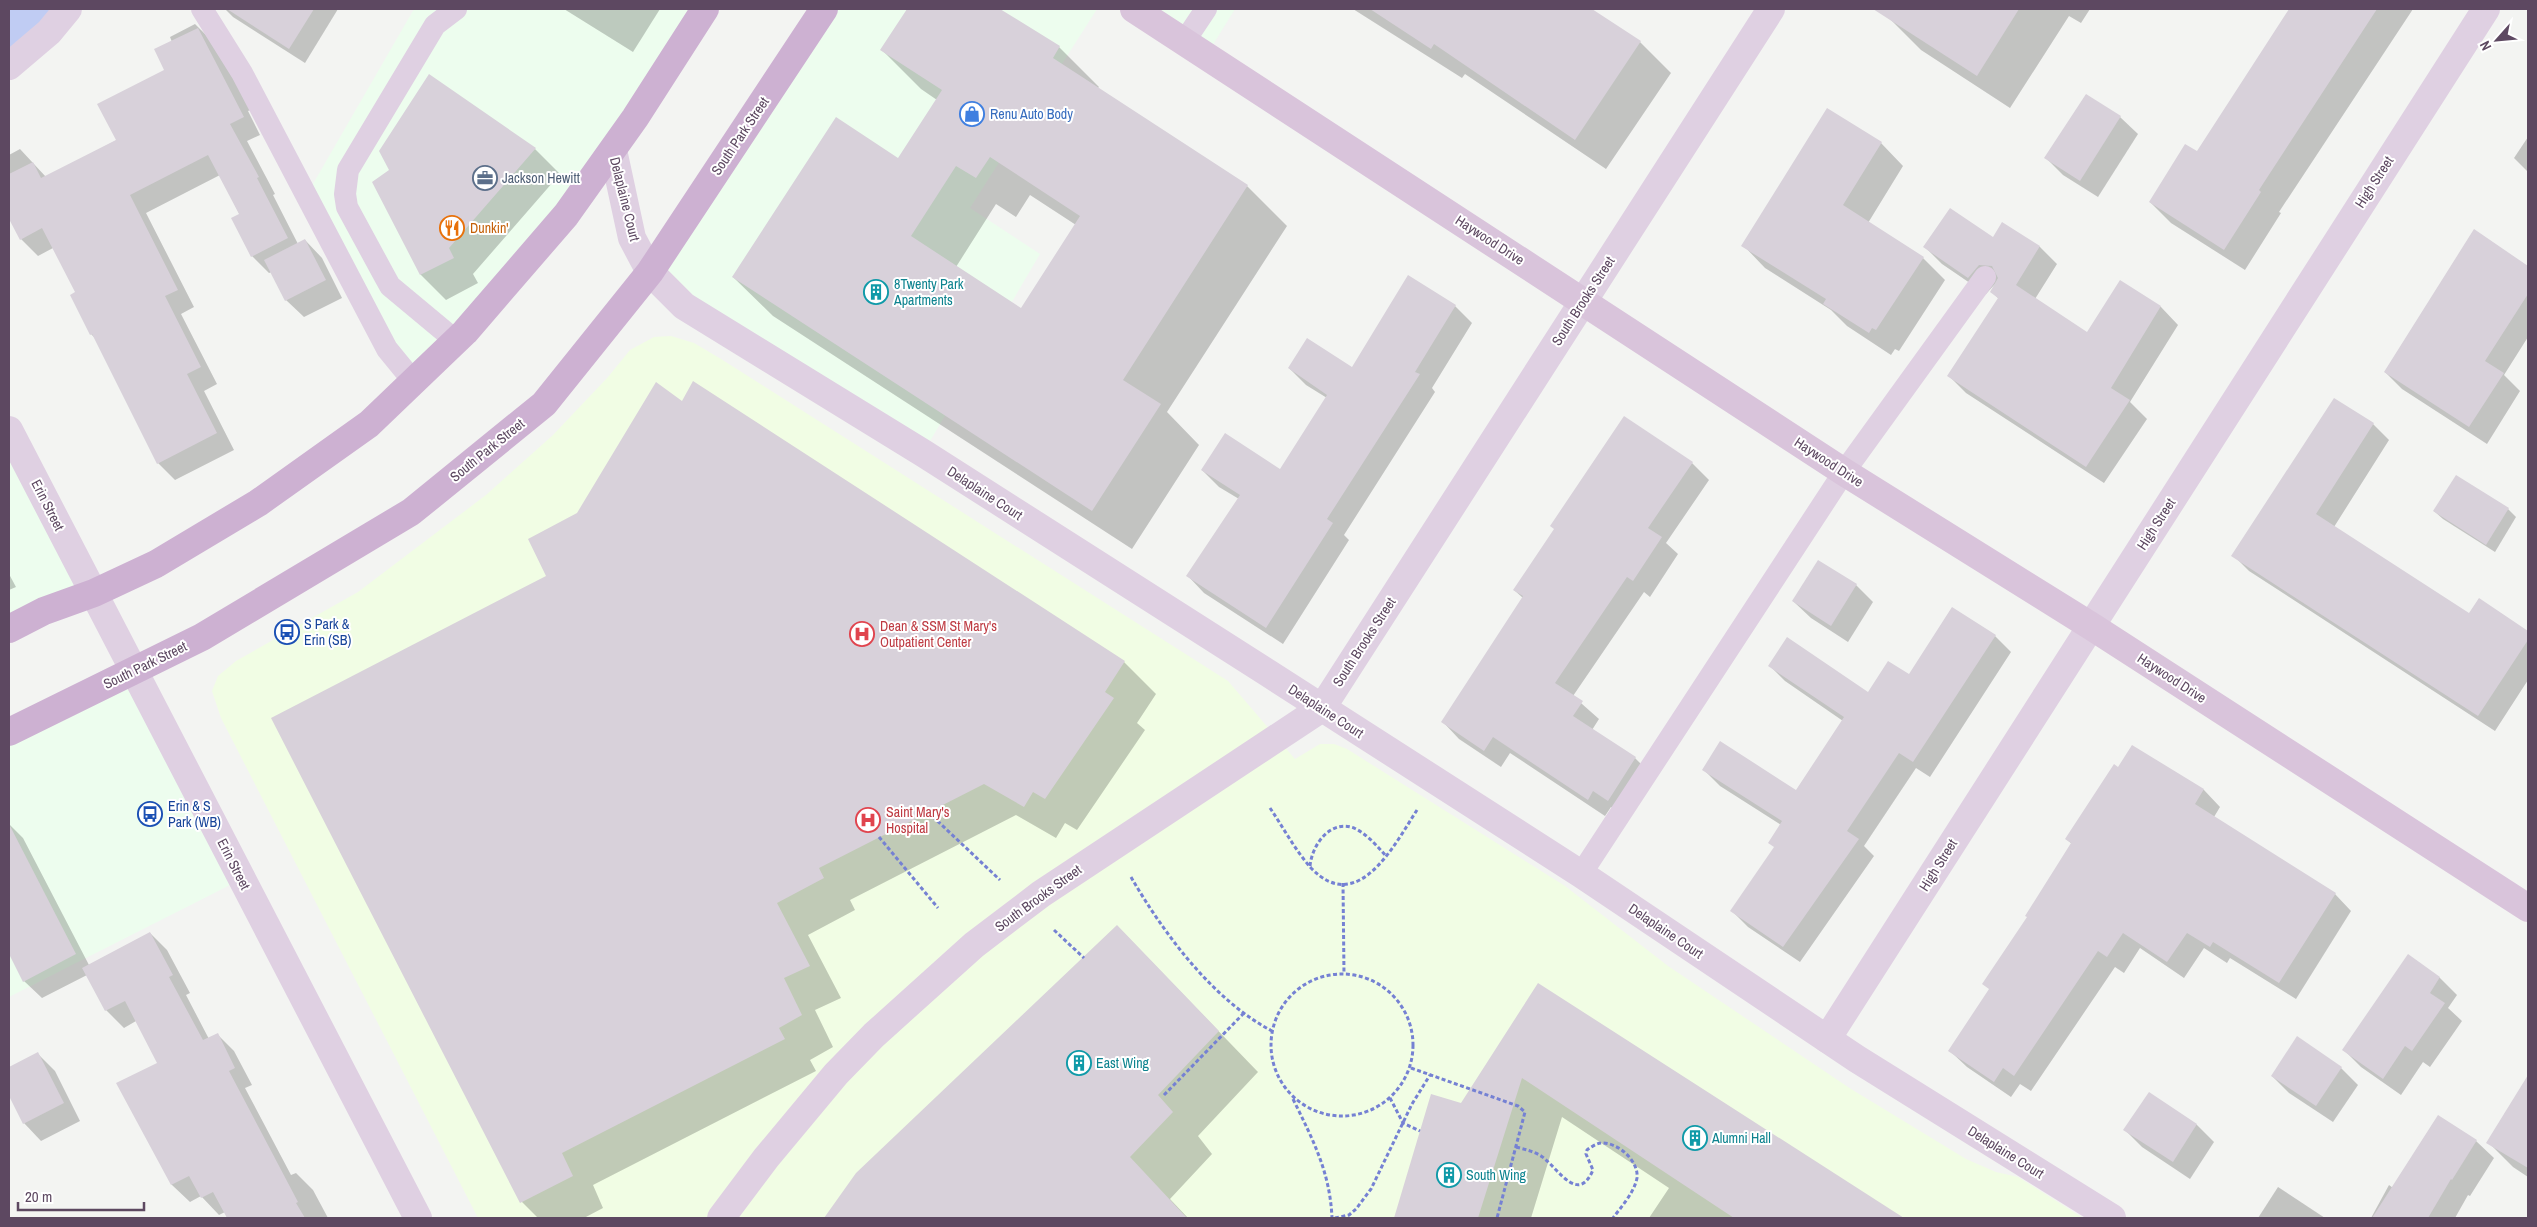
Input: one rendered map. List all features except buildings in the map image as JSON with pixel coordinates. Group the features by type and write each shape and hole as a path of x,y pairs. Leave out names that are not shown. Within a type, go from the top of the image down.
{"main road":[{"path":"9,629 44,611 94,593 156,564 258,503 370,424 456,341 566,215 613,150 705,9"},
{"name":"South Park Street","path":"9,732 202,637 411,512 544,404 650,272 824,9"}],"street":[{"path":"9,66 49,32 68,9"},
{"name":"Haywood Drive","path":"1134,9 1844,472 2091,626 2528,908"},
{"name":"South Brooks Street","path":"721,1218 766,1158 836,1074 874,1035 974,945 1042,894 1283,736 1322,708 1771,9"},
{"name":"High Street","path":"1827,1039 2486,9"},
{"name":"Delaplaine Court","path":"613,150 632,238 650,272 684,306 923,453 1581,874 1827,1039 2112,1218"},
{"name":"Erin Street","path":"9,430 418,1218"}],"lane":[{"path":"202,9 242,72 387,349 414,382"},
{"path":"456,9 435,25 348,170 345,194 347,207 354,222 390,286 456,341"},
{"path":"1184,42 1206,9"},
{"path":"1581,874 1844,472 1985,277"}],"path":[{"path":"1270,808 1310,866 1333,882 1350,884 1360,881 1374,870 1422,804"},
{"path":"1310,866 1311,856 1316,845 1325,834 1344,827 1353,828 1367,837 1386,856"},
{"path":"879,837 938,908"},
{"path":"1112,847 1139,892 1177,945 1234,1006 1272,1031"},
{"path":"1343,883 1344,974"},
{"path":"1292,1097 1312,1111 1336,1118 1360,1116 1382,1106 1400,1090 1411,1068 1414,1044 1410,1022 1398,1001 1382,985 1360,976 1344,974 1315,979 1295,991 1280,1009 1272,1031 1271,1055 1278,1078 1292,1097 1317,1147 1328,1180 1333,1218 1349,1215 1366,1196 1430,1075"},
{"path":"1164,1095 1244,1013"},
{"path":"1411,1068 1518,1106 1525,1112 1497,1218"},
{"path":"1390,1098 1403,1123 1420,1131"},
{"path":"1516,1146 1536,1153 1571,1184 1579,1185 1586,1182 1593,1170 1586,1154 1587,1150 1594,1145 1602,1143 1614,1146 1632,1158 1636,1166 1637,1178 1628,1196 1612,1218"}],"shaded area":[{"path":"9,9 68,9 9,66"},
{"path":"414,9 705,9 635,118 414,382 306,196"},
{"path":"824,9 1097,9 970,208 1040,254 923,453 650,272"},
{"path":"1134,9 1235,9 1206,56"},
{"name":"Saint Mary's Hospital","path":"671,336 694,343 721,359 1228,681 1295,759 1320,744 1334,744 1347,749 1565,886 1668,966 1851,1089 1966,1159 1996,1172 2018,1177 2083,1218 478,1218 221,718 212,691 218,676 236,661 358,592 486,495 553,435 608,377 630,350 654,337"},
{"path":"9,430 94,593 9,629"},
{"path":"134,671 242,879 9,997 9,732"}],"place":[{"name":"Renu Auto Body","path":"972,114"},
{"name":"Jackson Hewitt","path":"485,178"},
{"name":"Dunkin'","path":"452,228"},
{"name":"8Twenty Park Apartments","path":"876,292"},
{"name":"S Park & Erin (SB)","path":"287,632"},
{"name":"Dean & SSM St Mary's Outpatient Center","path":"862,634"},
{"name":"Erin & S Park (WB)","path":"150,814"},
{"name":"Saint Mary's Hospital","path":"868,820"},
{"name":"East Wing","path":"1079,1063"},
{"name":"Alumni Hall","path":"1695,1138"},
{"name":"South Wing","path":"1449,1175"}]}
